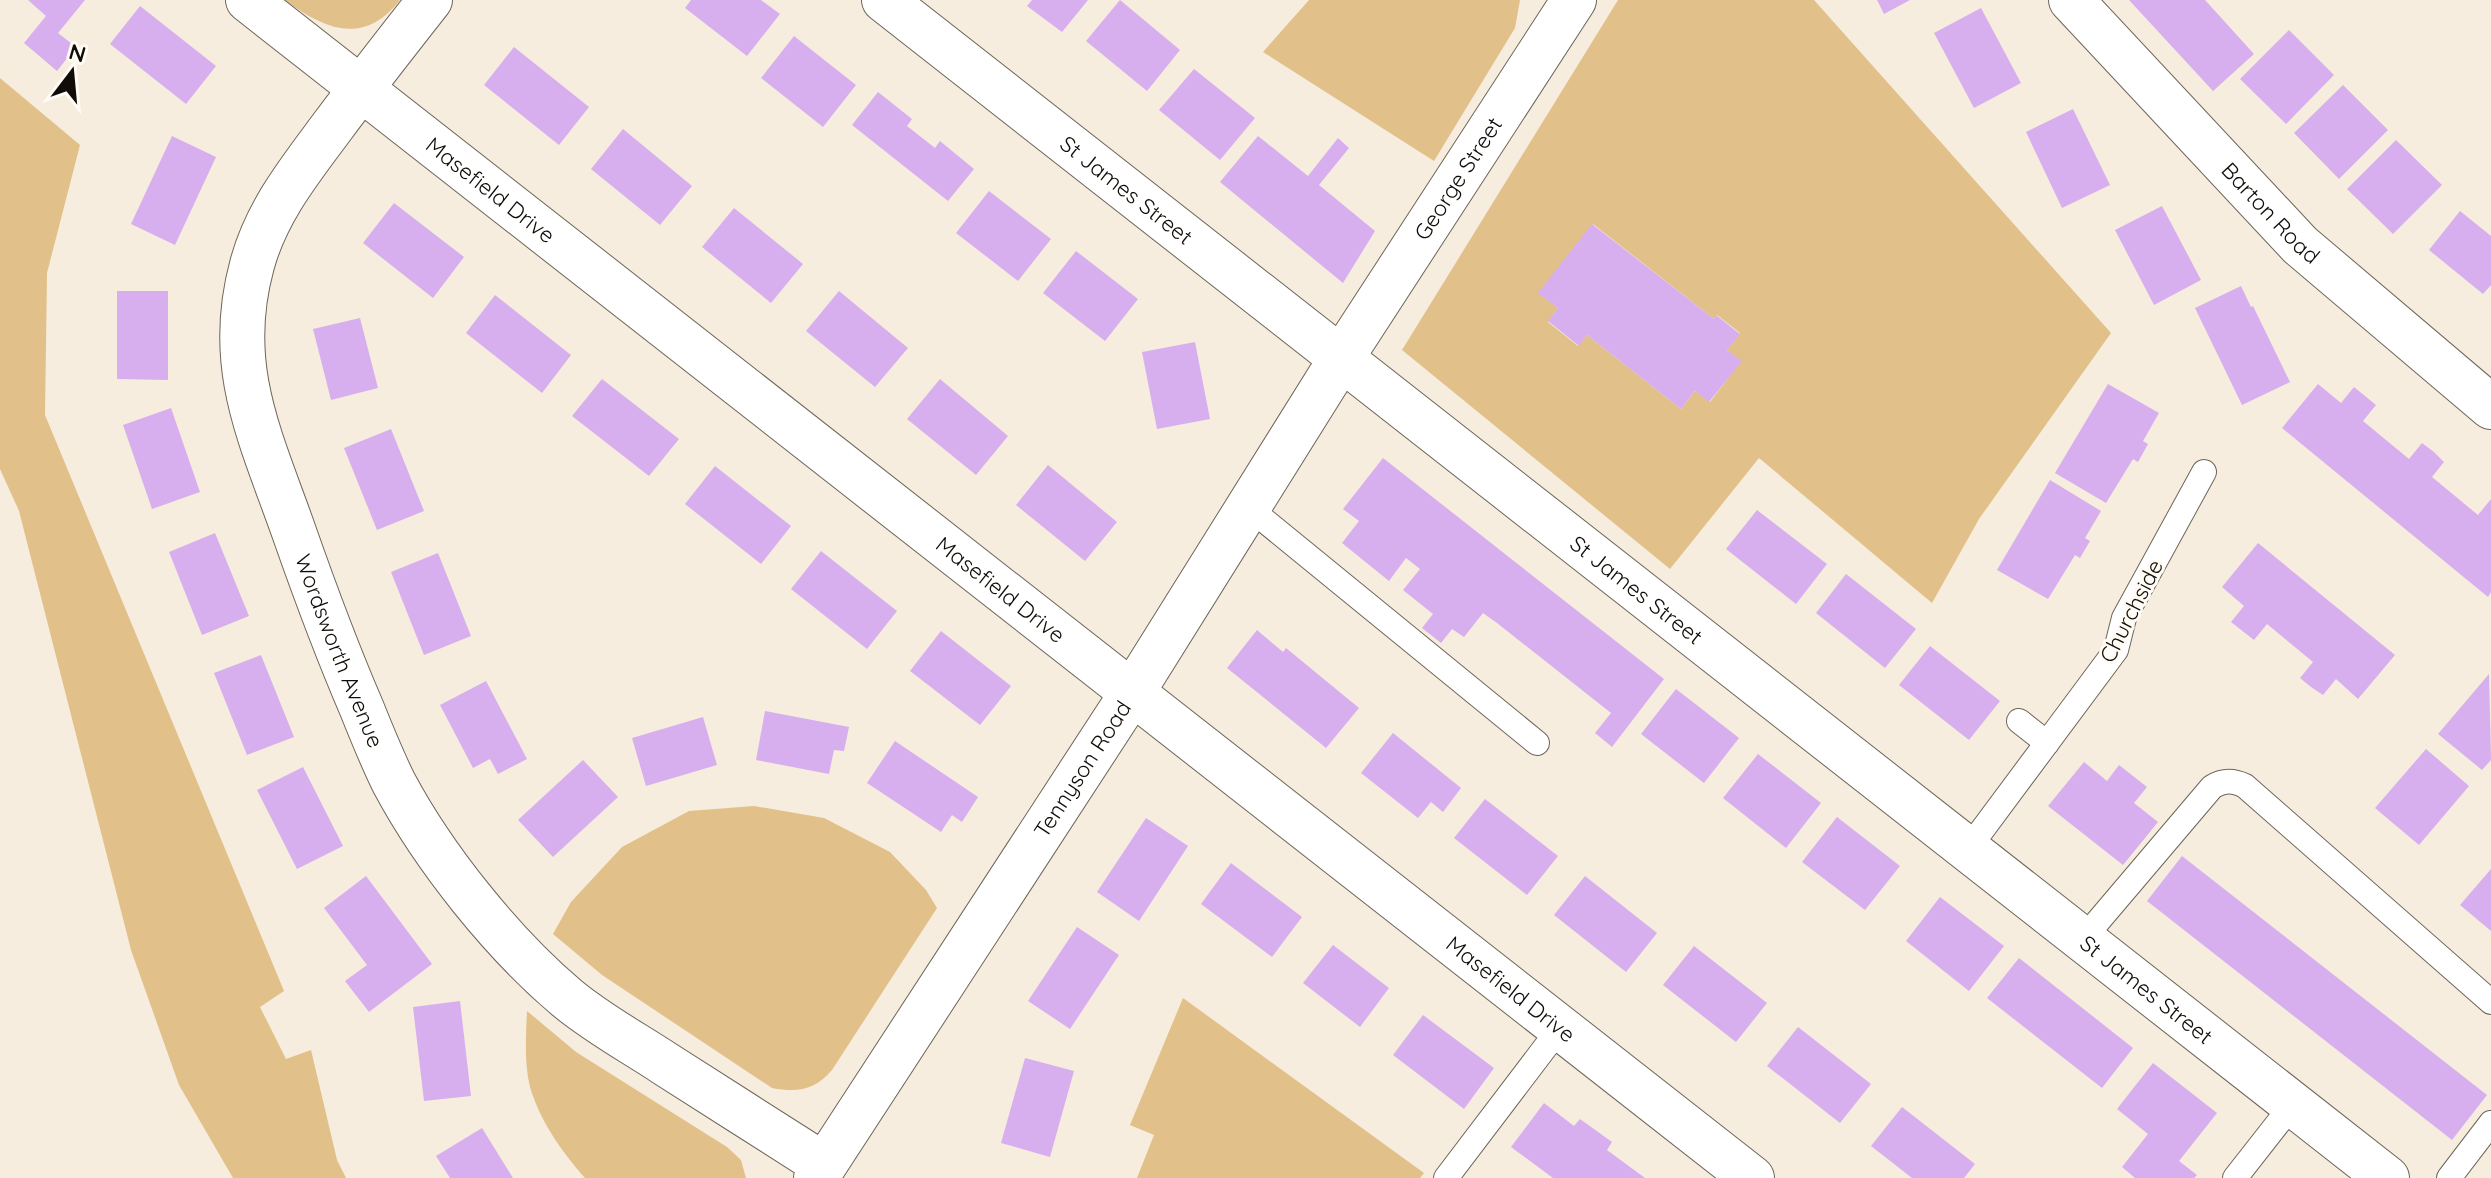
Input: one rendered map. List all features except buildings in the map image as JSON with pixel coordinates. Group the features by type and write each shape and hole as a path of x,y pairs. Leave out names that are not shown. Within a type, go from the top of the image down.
{"street":[{"name":"Masefield Drive","path":"248,0 1752,1178"},
{"name":"Wordsworth Avenue","path":"430,0 291,181 266,224 244,302 241,341 244,379 254,421 327,629 394,783 447,865 481,909 534,967 569,999 820,1171"},
{"name":"St James Street","path":"884,0 2387,1178"},
{"name":"George Street","path":"1342,357 1574,0"},
{"name":"Barton Road","path":"2071,0 2300,245 2491,407"},
{"name":"Tennyson Road","path":"820,1171 1132,693 1342,357"}],"lane":[{"name":"Churchside","path":"1968,849 2116,650 2124,618 2204,472"},
{"path":"1248,507 1537,743"},
{"path":"2019,721 2047,743"},
{"path":"2083,939 2212,787 2219,783 2237,782 2491,1002"},
{"path":"1446,1178 1560,1028"},
{"path":"2235,1178 2293,1104"},
{"path":"2449,1178 2491,1123"}],"shaded area":[{"path":"285,0 400,0 372,24 344,28 315,19"},
{"path":"1309,0 1520,0 1515,28 1434,161 1263,52"},
{"path":"1618,0 1814,0 2111,333 1979,519 1932,603 1759,458 1670,569 1402,350","holes":["1593,224 1714,319 1717,315 1740,333 1727,350 1741,361 1710,402 1695,391 1681,409 1587,335 1578,346 1548,322 1558,308 1539,293"]},
{"path":"0,78 80,145 47,273 45,415 284,991 260,1007 286,1059 311,1050 337,1160 346,1178 233,1178 179,1085 131,950 19,511 0,469"},
{"path":"754,806 824,818 890,852 926,890 937,908 832,1070 819,1082 798,1090 772,1088 602,975 553,934 571,902 622,847 689,811"},
{"path":"1183,998 1424,1173 1420,1178 1137,1178 1154,1135 1130,1125"},
{"path":"527,1011 576,1052 727,1147 741,1160 746,1178 585,1178 553,1136 534,1100 527,1068"}]}
